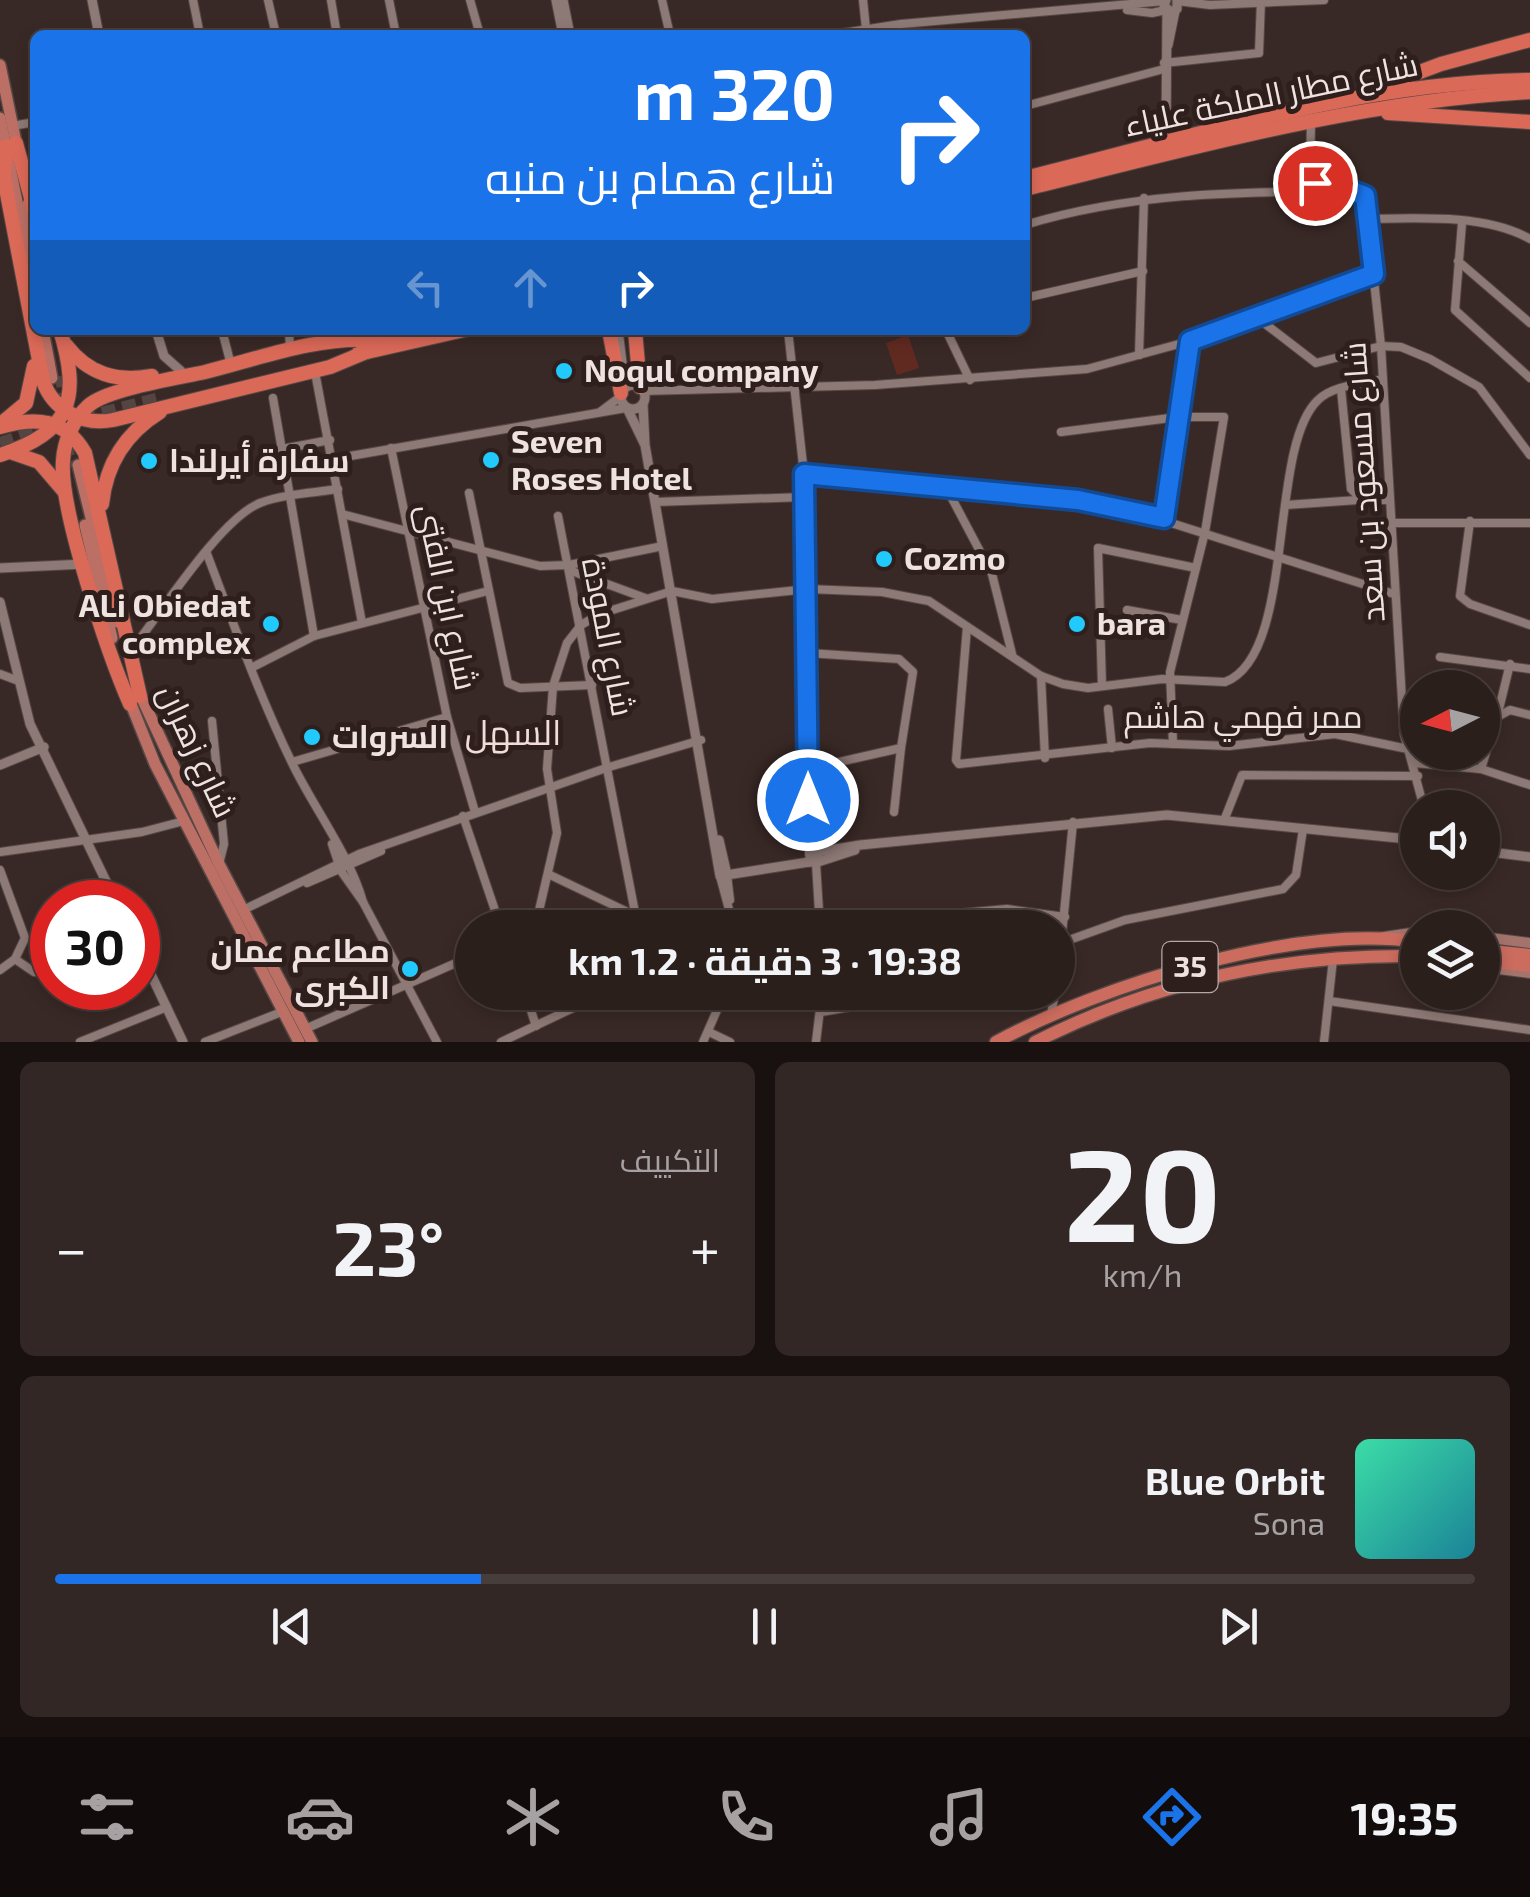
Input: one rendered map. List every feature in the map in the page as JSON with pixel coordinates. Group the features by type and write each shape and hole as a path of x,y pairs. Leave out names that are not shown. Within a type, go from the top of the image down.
{"highway":[{"path":"1349,107 1441,64 1530,40"},
{"name":"شارع مطار الملكة علياء","path":"1030,177 1186,138 1460,84 1530,80"},
{"name":"شارع مطار الملكة علياء","path":"1030,189 1349,107 1530,92"},
{"path":"1349,107 1530,122"},
{"path":"11,144 30,199"},
{"path":"11,144 4,178 30,295"},
{"path":"39,335 47,392 72,414 105,422 166,398 368,346 434,335"},
{"path":"0,425 26,402 34,377 39,335"},
{"path":"100,519 104,486 122,446 166,398 314,370 396,335"},
{"path":"611,335 632,396"},
{"path":"632,396 635,335"},
{"path":"62,336 72,414"},
{"path":"62,336 84,364 114,379 208,371"},
{"path":"135,700 110,654 66,495 63,429 72,414 93,402 290,352 368,346"},
{"path":"0,425 38,420 63,429 85,454 132,650 135,700"},
{"path":"5,453 63,429"},
{"path":"5,453 39,462 66,495"},
{"name":"35","path":"996,1042 1051,1015 1175,970 1264,952 1400,940"},
{"path":"1500,952 1530,955"},
{"name":"35","path":"1038,1041 1156,991 1333,958 1400,957"},
{"path":"1500,966 1530,970"}],"main road":[{"path":"0,66 30,260"},
{"path":"0,118 11,144 30,223"},
{"path":"39,335 56,377 52,335"},
{"name":"شارع زهران","path":"75,466 135,700 184,821 299,1042"},
{"name":"شارع زهران","path":"135,700 312,1042"},
{"path":"1375,940 1400,935"},
{"path":"1500,939 1530,943"}],"street":[{"path":"92,0 98,30"},
{"path":"192,0 199,30"},
{"path":"268,0 275,30"},
{"path":"331,0 337,30"},
{"path":"389,0 395,30"},
{"path":"470,0 479,30"},
{"path":"560,0 565,30"},
{"path":"662,0 669,30"},
{"path":"863,0 866,29"},
{"path":"1055,14 1059,0"},
{"path":"860,30 1117,8 1324,0"},
{"path":"1030,105 1164,66 1256,54 1262,46 1261,2"},
{"path":"1157,146 1166,121 1164,66 1171,5"},
{"path":"1310,120 1310,171 1322,192"},
{"path":"1166,121 1186,138"},
{"path":"12,126 30,123"},
{"path":"1030,224 1099,204 1144,198 1322,192 1363,194 1369,219 1462,223 1508,230 1530,238"},
{"path":"1139,355 1144,198"},
{"name":"شارع مسعود بن سعد","path":"1369,219 1381,346 1401,670"},
{"path":"1462,223 1454,304 1457,315 1530,378"},
{"path":"1458,260 1530,324"},
{"path":"1030,297 1144,271"},
{"path":"333,459 600,412 632,396 665,392 970,380 1087,369 1190,341 1374,274"},
{"path":"1255,316 1316,363 1381,346 1406,349 1470,380 1530,455"},
{"path":"158,335 164,356 181,371"},
{"path":"223,335 230,366"},
{"path":"289,335 290,352"},
{"path":"620,335 630,368"},
{"path":"627,335 632,396 645,445 730,910"},
{"path":"789,335 804,474 808,831 818,910"},
{"path":"948,335 970,380"},
{"path":"1164,518 1190,341"},
{"path":"314,370 362,623"},
{"path":"539,910 558,832 546,746 554,686 567,643 581,625 645,598 672,592 712,599 808,589 882,592 922,599 1042,676 1076,686 1169,679 1225,682 1246,666 1269,617 1286,505 1310,410 1318,399 1382,378"},
{"path":"1341,389 1348,480 1353,494 1362,500"},
{"path":"632,396 645,445"},
{"path":"273,398 314,636"},
{"path":"1061,432 1178,416 1224,416 1205,532 1169,679 1173,744"},
{"path":"282,450 330,440"},
{"name":"شارع ابن الفتى","path":"391,448 447,717 475,812"},
{"path":"804,474 1078,500 1164,518 1276,560 1394,594"},
{"path":"132,650 224,530 247,510 290,496 338,489"},
{"path":"947,489 992,574 1012,654"},
{"path":"469,493 508,683 520,688 592,686"},
{"path":"655,502 805,498"},
{"path":"1286,505 1388,500"},
{"path":"342,514 481,553 556,566 570,567 663,546"},
{"name":"شارع المودة","path":"558,516 635,910"},
{"path":"1470,521 1460,596 1470,604 1530,625"},
{"path":"1390,523 1530,522"},
{"name":"ممر فهمي هاشم","path":"1102,686 1098,548 1196,568"},
{"path":"207,554 292,762 437,1042"},
{"path":"0,568 85,564"},
{"path":"570,567 645,598"},
{"path":"251,668 314,636 488,591"},
{"path":"0,602 24,702 105,880"},
{"path":"1127,610 1182,620"},
{"path":"967,628 957,763 1045,758 1112,748"},
{"path":"808,653 878,656 911,667 914,678 894,812"},
{"path":"1440,657 1530,669"},
{"path":"1500,705 1510,664"},
{"path":"0,674 16,680"},
{"path":"1042,676 1045,758"},
{"name":"ممر فهمي هاشم","path":"1108,710 1112,748 1229,746 1350,734 1400,747"},
{"path":"1500,715 1510,710 1530,715"},
{"path":"292,762 447,717"},
{"path":"212,721 224,844 219,864"},
{"path":"244,910 462,816 698,741"},
{"path":"0,762 41,745"},
{"path":"808,769 901,748"},
{"name":"شارع مسعود بن سعد","path":"1416,770 1421,790"},
{"path":"1481,770 1530,785"},
{"path":"1225,818 1242,775 1418,776"},
{"path":"723,872 813,858 881,842 1166,815 1225,818 1400,840"},
{"path":"462,816 496,910"},
{"path":"0,852 184,821"},
{"path":"1067,910 1073,822"},
{"path":"1075,938 1125,920 1283,889 1296,875 1303,828"},
{"path":"1500,853 1530,857"},
{"path":"0,870 25,932 16,958 0,970"},
{"path":"548,874 623,910"},
{"path":"16,958 30,969"},
{"path":"1324,1042 1333,958"},
{"path":"305,1029 455,963"},
{"path":"160,993 183,1042"},
{"path":"1329,1001 1528,1030 1523,1042"},
{"path":"80,1042 167,1007"},
{"path":"531,1010 536,1026"},
{"path":"501,1042 569,1010"},
{"path":"703,1042 718,1010"},
{"path":"816,1042 821,1012 832,1010"},
{"path":"1051,1015 1052,1010"},
{"path":"204,1042 284,1011"},
{"path":"112,1029 118,1042"},
{"path":"524,1032 524,1042"},
{"path":"709,1032 730,1042"}],"shaded area":[{"path":"908,335 919,368 897,375 886,343"}],"tunnel":[{"path":"60,376 65,402"},
{"path":"82,419 163,398"},
{"path":"0,444 47,429"},
{"path":"67,445 72,467"}],"place":[{"name":"Noqul company","path":"564,371"},
{"name":"Seven Roses Hotel","path":"491,460"},
{"name":"سفارة أيرلندا","path":"149,461"},
{"name":"Cozmo","path":"884,559"},
{"name":"ALi Obiedat complex","path":"271,624"},
{"name":"bara","path":"1077,624"},
{"name":"السروات","path":"312,737"},
{"name":"مطاعم عمان الكبرى","path":"410,969"}],"district":[{"name":"السهل","path":"513,733"}],"route":[{"path":"808,800 804,474 1078,500 1164,518 1190,341 1374,274 1365,196 1352,191 1322,192 1315,183"}]}
